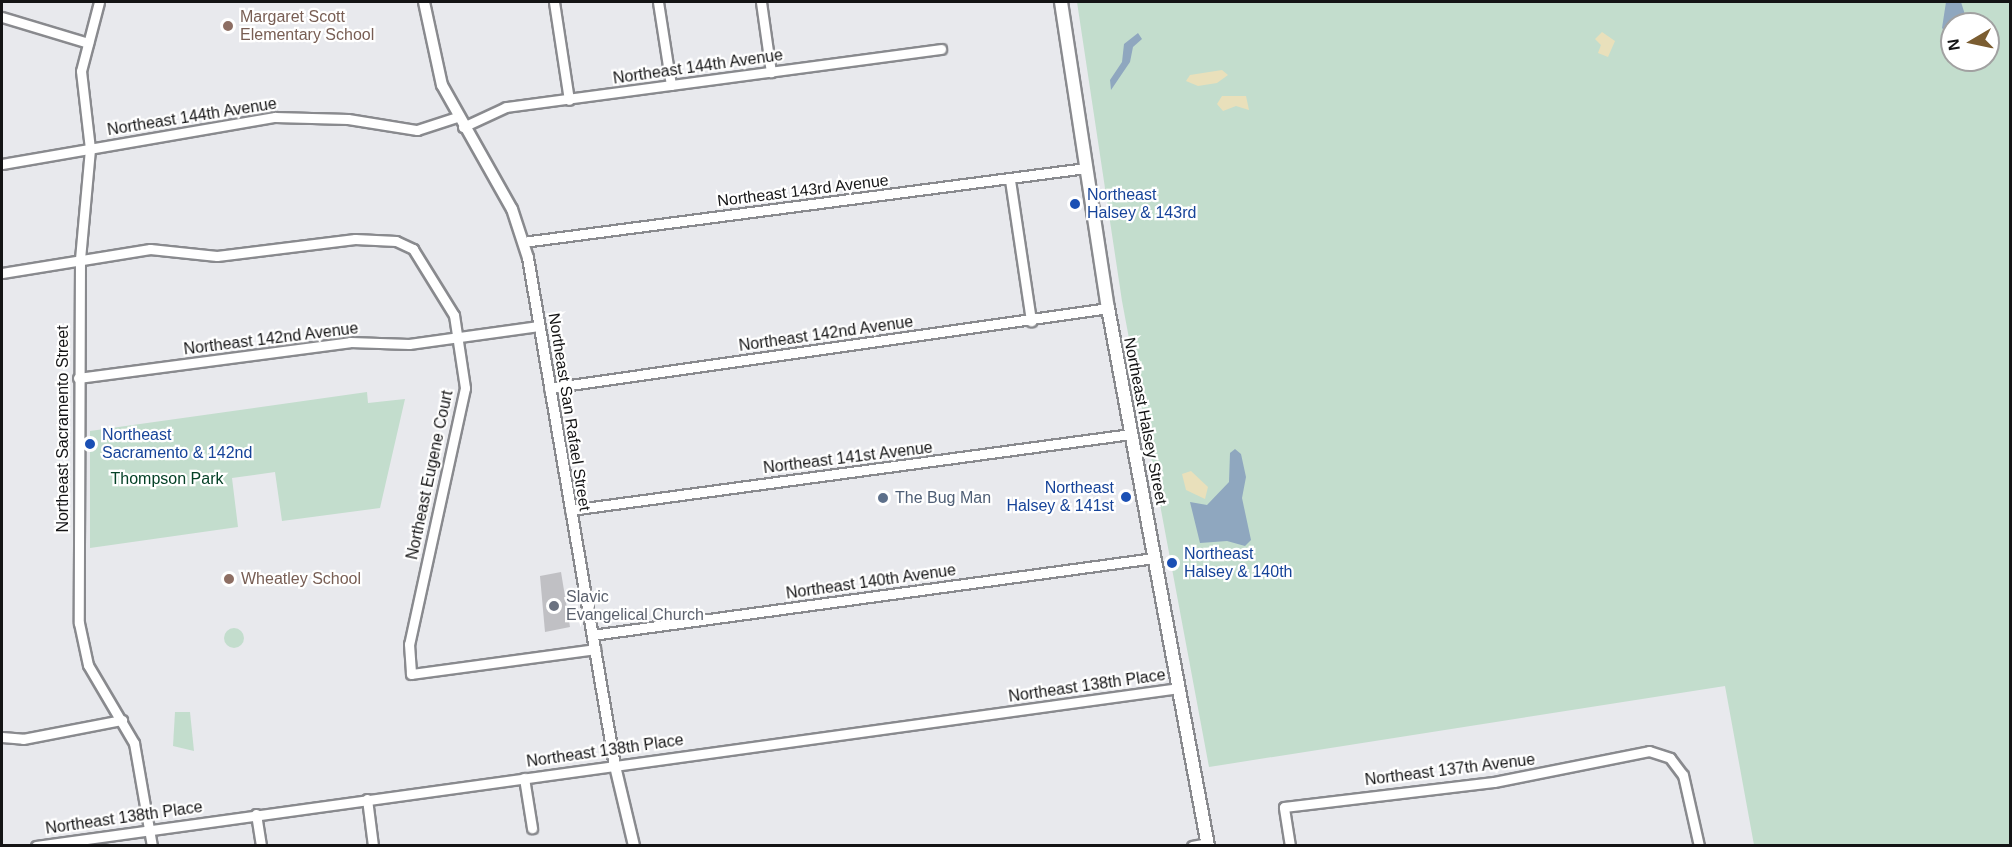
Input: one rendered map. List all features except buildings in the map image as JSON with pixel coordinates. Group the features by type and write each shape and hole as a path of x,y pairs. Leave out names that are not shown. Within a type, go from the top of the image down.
{"main road":[{"name":"Northeast Halsey Street","path":"1061,2 1108,308 1208,844"}],"street":[{"name":"Northeast Sacramento Street","path":"99,2 88,43 81,84 90,149 80,259 78,378 80,636 88,665 122,720 139,759 152,846"},
{"name":"Northeast San Rafael Street","path":"424,2 434,62 460,122 506,198 523,242 615,766 634,846"},
{"path":"554,2 569,100"},
{"path":"658,2 671,85"},
{"path":"761,2 771,72"},
{"path":"2,17 88,43"},
{"name":"Northeast 144th Avenue","path":"2,164 275,117 340,118 417,130 460,122 498,109 941,49"},
{"name":"Northeast 143rd Avenue","path":"523,242 1010,180 1086,168"},
{"path":"1010,180 1031,321"},
{"name":"Northeast Eugene Court","path":"80,259 150,249 217,256 355,239 396,241 419,254 454,315 459,338 465,397 409,644 411,674 595,649"},
{"path":"2,273 80,259"},
{"name":"Northeast 142nd Avenue","path":"549,388 1031,321 1108,308"},
{"name":"Northeast 142nd Avenue","path":"78,378 350,342 409,344 539,326"},
{"name":"Northeast 141st Avenue","path":"570,510 1131,434"},
{"name":"Northeast 140th Avenue","path":"592,635 1154,558"},
{"name":"Northeast 138th Place","path":"36,846 1179,688"},
{"path":"2,737 23,739 122,720"},
{"name":"Northeast 137th Avenue","path":"1290,846 1284,807 1494,782 1655,752 1671,758 1683,775 1699,846"},
{"path":"524,778 532,828"},
{"path":"367,799 373,846"},
{"path":"256,814 261,846"},
{"path":"1192,846 1208,844"}],"green space":[{"path":"1077,2 2010,2 2010,845 1754,845 1725,686 1209,767 1122,301"},
{"name":"Thompson Park","path":"367,392 368,403 405,399 380,508 282,521 275,472 232,478 238,527 90,548 90,431"},
{"path":"230,628 238,628 244,634 244,642 238,648 230,648 224,642 224,634"},
{"path":"175,712 190,712 194,751 173,746"}],"sand":[{"path":"1602,32 1615,41 1608,57 1598,53 1601,45 1595,39"},
{"path":"1222,70 1228,75 1217,83 1198,86 1186,81 1190,75"},
{"path":"1222,96 1246,96 1249,110 1236,106 1223,111 1217,104"},
{"path":"1191,471 1208,487 1205,499 1186,490 1182,474"}],"water":[{"path":"1946,2 1961,2 1964,12 1944,12"},
{"path":"1138,33 1142,39 1133,47 1130,62 1111,90 1110,80 1122,62 1124,44"},
{"path":"1235,449 1241,454 1246,477 1242,498 1251,540 1245,546 1227,541 1200,543 1190,502 1207,505 1229,482 1230,453"}],"place":[{"name":"Margaret Scott Elementary School","path":"228,26"},
{"name":"Northeast Halsey & 143rd","path":"1075,204"},
{"name":"Northeast Sacramento & 142nd","path":"90,444"},
{"name":"Northeast Halsey & 141st","path":"1126,497"},
{"name":"The Bug Man","path":"883,498"},
{"name":"Northeast Halsey & 140th","path":"1172,563"},
{"name":"Wheatley School","path":"229,579"},
{"name":"Slavic Evangelical Church","path":"554,606"}]}
